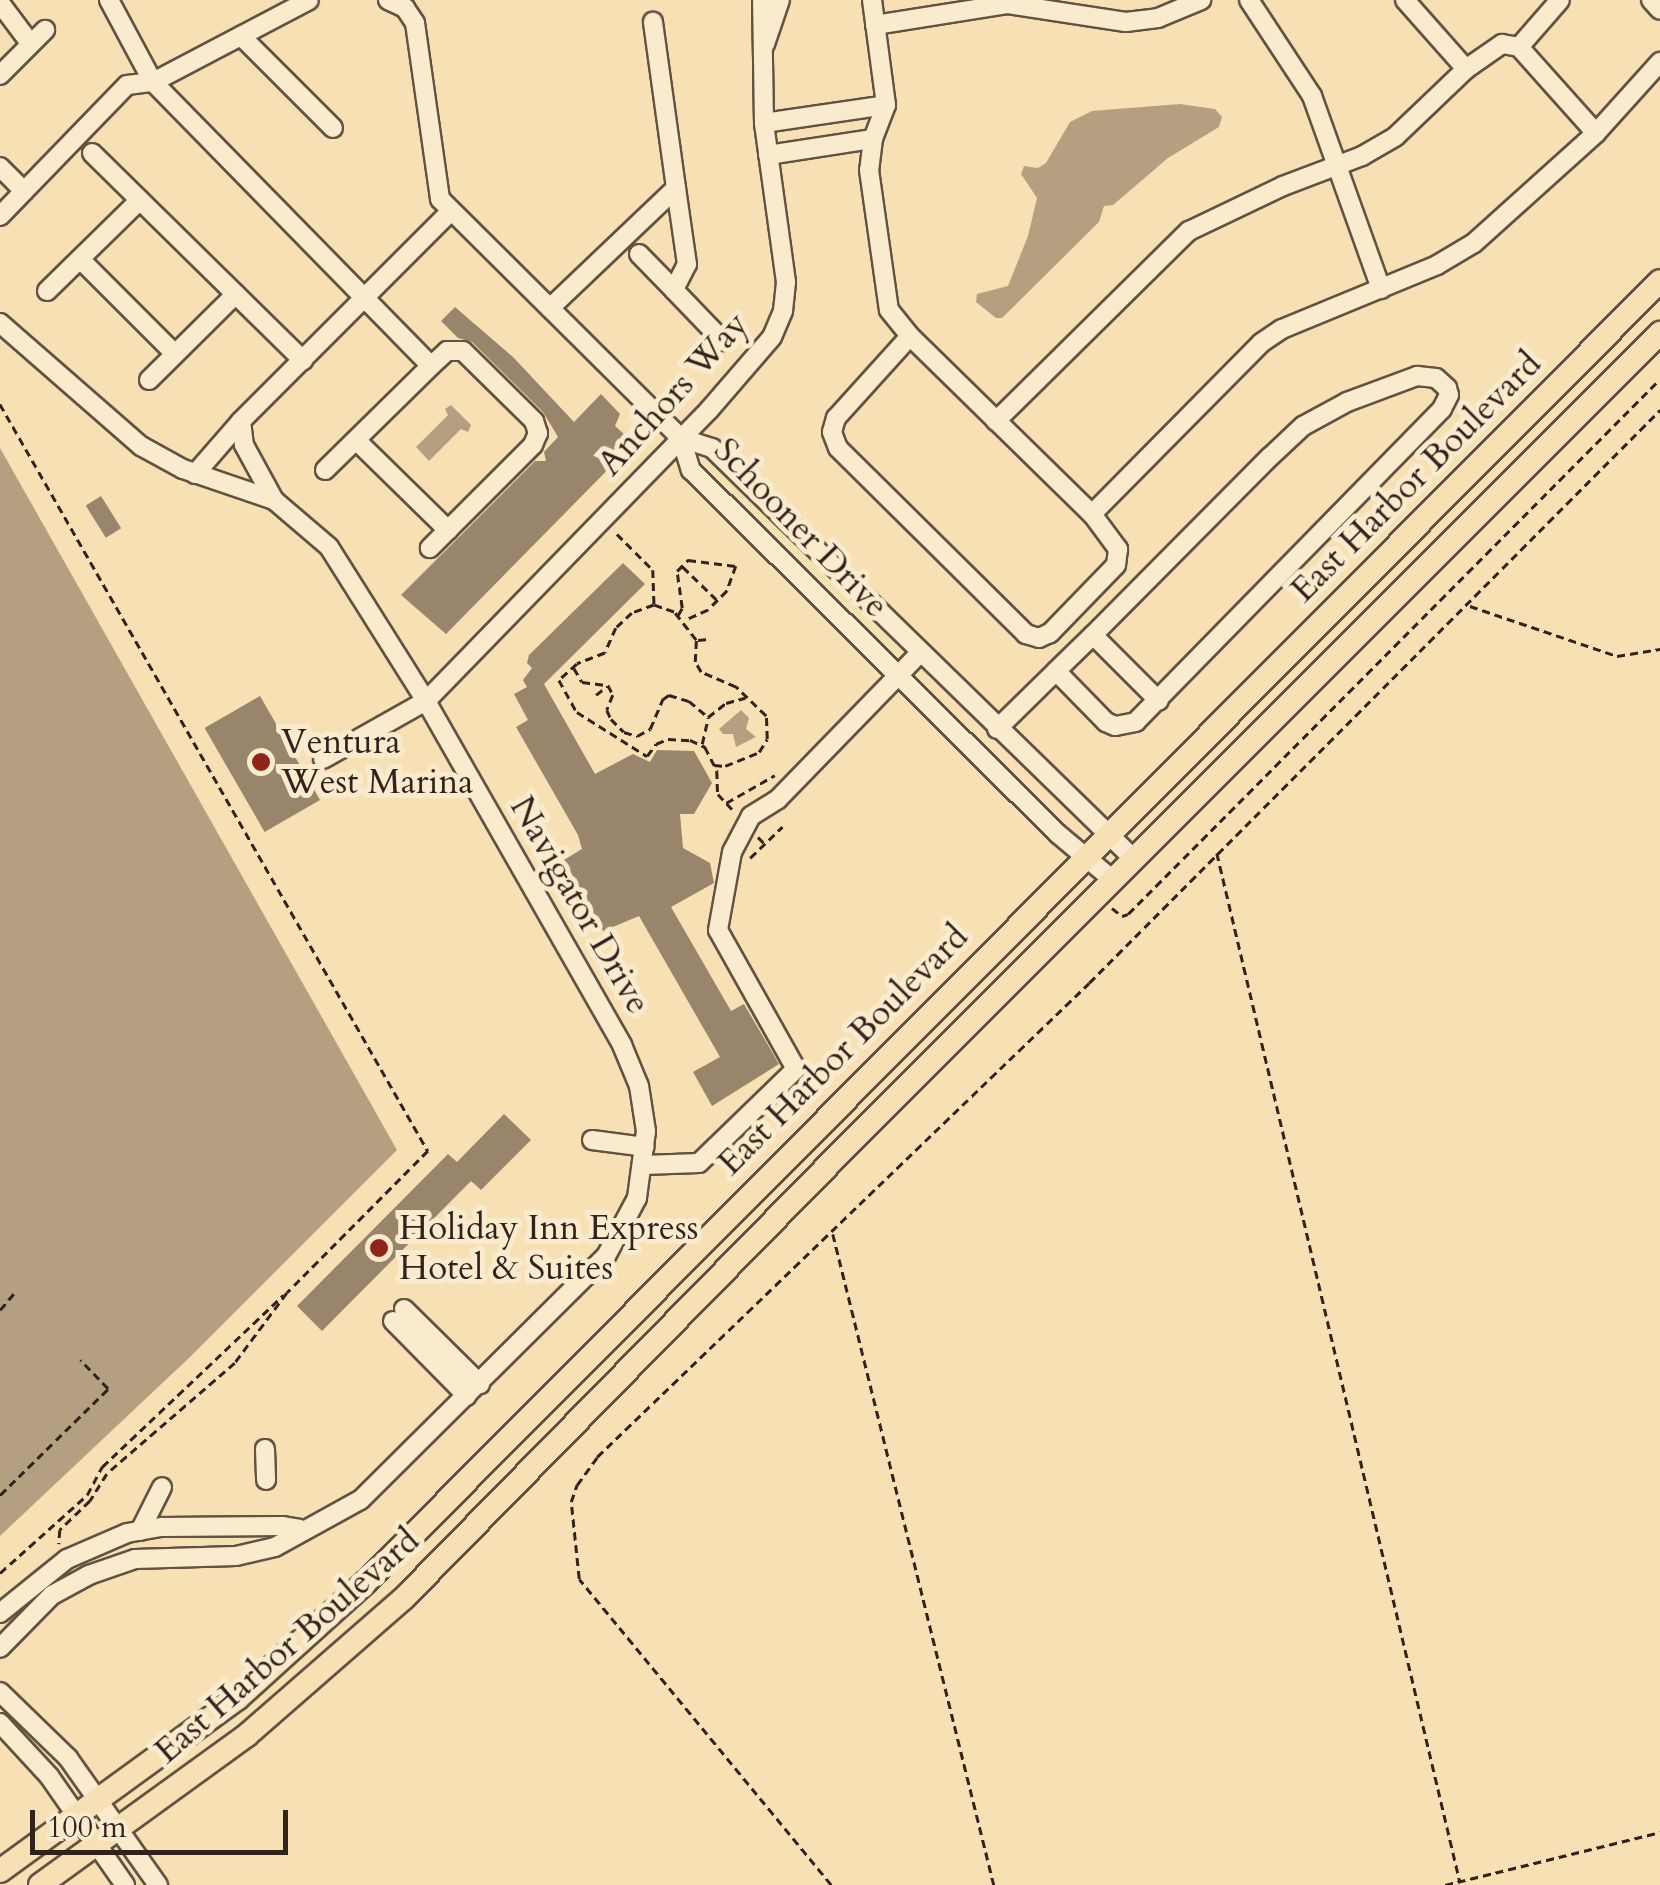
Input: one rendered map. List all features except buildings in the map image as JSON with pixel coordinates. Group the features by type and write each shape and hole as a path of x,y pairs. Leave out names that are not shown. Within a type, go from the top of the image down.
{"main road":[{"name":"East Harbor Boulevard","path":"0,1871 101,1802 238,1698 364,1583 1660,282"},
{"name":"East Harbor Boulevard","path":"40,1885 247,1735 404,1598 1660,333"}],"street":[{"path":"109,0 153,82 431,366"},
{"path":"0,216 127,85 153,82 309,0"},
{"path":"388,0 405,8 416,24 440,200 681,438"},
{"path":"762,0 762,48"},
{"path":"770,0 775,22"},
{"name":"Anchors Way","path":"324,760 426,701 761,352 783,311 786,282 764,123 762,48 775,22 780,0"},
{"path":"872,0 886,106 873,139 870,170 888,310 1092,514 1118,549 1116,565 1050,633 1038,638 1026,634 838,448 832,432 836,418 910,336"},
{"path":"875,26 1008,2 1126,22 1158,18 1200,0"},
{"path":"1249,0 1312,96 1381,288"},
{"path":"1406,0 1466,69"},
{"path":"1518,47 1560,0"},
{"path":"1651,0 1660,10"},
{"path":"0,2 38,36 0,74"},
{"path":"653,22 687,264 674,290"},
{"path":"241,36 333,128"},
{"path":"996,421 1189,231 1396,136 1466,69 1502,44 1518,47 1596,132"},
{"path":"1092,514 1261,343 1282,329 1437,265 1474,243 1596,132 1660,62"},
{"path":"764,123 886,106"},
{"path":"768,156 873,139"},
{"path":"92,153 303,360"},
{"path":"0,167 24,191"},
{"path":"550,308 676,188"},
{"path":"47,291 140,200"},
{"path":"195,474 242,421 452,211"},
{"path":"639,254 724,341"},
{"path":"80,258 176,354"},
{"path":"149,380 236,294"},
{"name":"Navigator Drive","path":"0,323 141,446 195,474 274,500 330,547 426,701 622,1045 639,1086 645,1156 630,1214 606,1256 360,1500 275,1546 236,1556 135,1559 90,1574 52,1595 0,1648"},
{"path":"326,470 447,350 472,357 530,416 538,433 522,457 430,548"},
{"path":"998,729 1056,671 1094,636 1302,426 1347,402 1417,376 1442,381 1449,395 1442,409 1136,722 1115,726 1096,713 1056,671"},
{"path":"242,421 244,446 274,500"},
{"name":"Schooner Drive","path":"681,438 712,448 1135,860"},
{"name":"Schooner Drive","path":"681,438 690,470 1062,838 1114,881"},
{"path":"356,440 448,530"},
{"path":"1094,636 1158,701"},
{"path":"592,1140 645,1156 699,1163 796,1069 718,930 732,852 751,816 778,799 920,654"},
{"path":"399,1315 473,1390"},
{"path":"265,1449 266,1480"},
{"path":"140,1530 162,1488"},
{"path":"0,1614 66,1559 96,1543 140,1530 283,1526 300,1530"},
{"path":"0,1692 44,1730 101,1802 158,1885"},
{"path":"0,1722 23,1743 125,1885"}],"path":[{"path":"1115,911 1128,914 1660,379"},
{"path":"0,404 426,1144 426,1156 288,1293 102,1467 87,1494 0,1574"},
{"path":"831,1885 580,1579 571,1502 577,1485 598,1458 833,1232 1428,638 1469,606 1660,410"},
{"path":"616,533 653,570 654,606"},
{"path":"678,615 682,608 677,571 688,560 736,566 726,591 685,621"},
{"path":"682,566 717,600"},
{"path":"701,745 668,739 656,744 647,756 577,712 559,680 574,666 606,653 620,623 632,612 654,606 678,615 696,640 697,667 736,687 766,716 767,739 754,755 714,765"},
{"path":"1469,606 1617,656 1660,651"},
{"path":"696,640 708,640"},
{"path":"574,666 582,682 608,685"},
{"path":"596,694 608,685"},
{"path":"608,685 613,695 608,710 624,732 637,736 650,729 663,699 670,696 689,702 708,716"},
{"path":"747,698 726,703 708,716 701,745 714,765 718,794 765,844"},
{"path":"726,803 766,784 780,770"},
{"path":"750,858 782,827"},
{"path":"1216,852 1460,1882"},
{"path":"833,1232 994,1885"},
{"path":"0,1310 16,1292"},
{"path":"66,1559 56,1537 60,1530 132,1450 174,1420 236,1362 288,1293"},
{"path":"0,1495 108,1389 80,1360"},
{"path":"1445,1885 1660,1832"}],"shaded area":[{"path":"1180,104 1215,109 1222,117 1219,127 1168,158 1113,205 1104,206 1099,222 1002,318 996,318 976,302 977,294 1008,286 1028,236 1037,198 1021,174 1024,166 1038,168 1046,163 1070,122 1092,111"},
{"path":"451,405 471,425 468,432 461,429 429,461 416,447 448,415 445,409"},
{"path":"0,448 397,1150 190,1357 0,1536"},
{"path":"741,710 749,718 746,729 756,737 736,747 733,734 723,734 719,729"}],"place":[{"name":"Ventura West Marina","path":"261,762"},
{"name":"Holiday Inn Express Hotel & Suites","path":"379,1248"}]}
